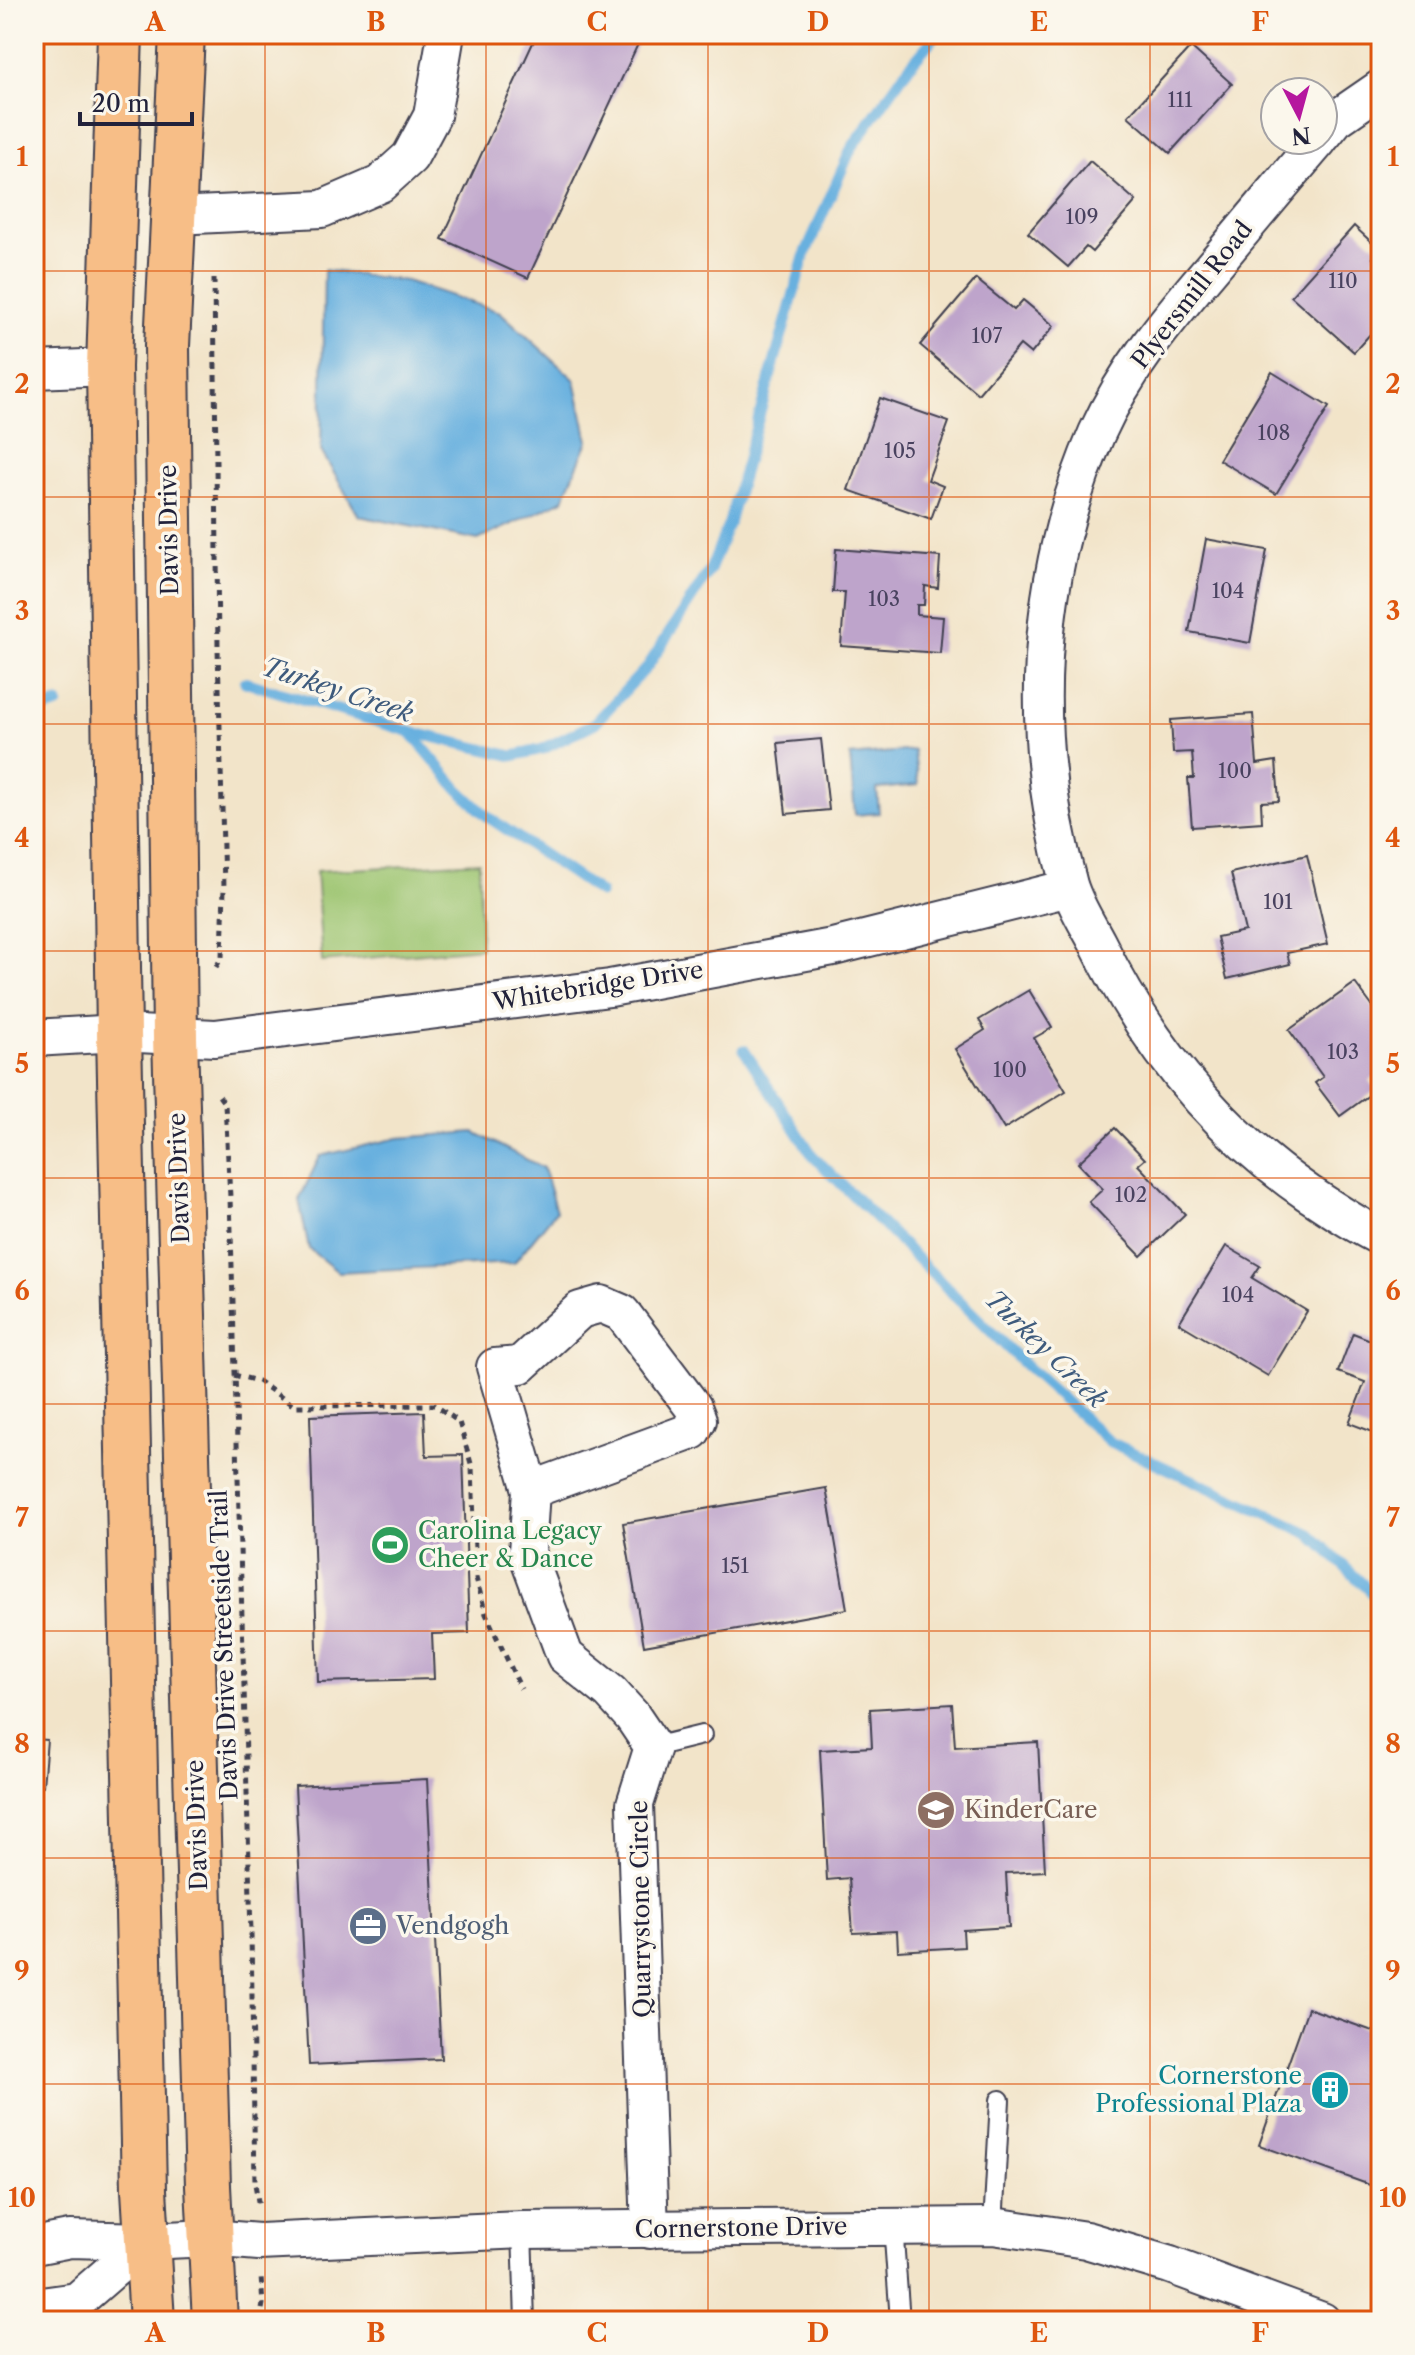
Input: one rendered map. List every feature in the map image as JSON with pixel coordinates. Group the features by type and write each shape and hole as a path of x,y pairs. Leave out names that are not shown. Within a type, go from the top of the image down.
{"main road":[{"path":"120,34 109,367 119,1033 146,2241 152,2321"},
{"name":"Davis Drive","path":"182,34 167,346 175,1037 210,2238 215,2321"}],"street":[{"path":"174,216 322,209 380,184 410,157 432,116 446,34"},
{"path":"1339,117 1381,88"},
{"name":"Plyersmill Road","path":"1306,156 1148,343 1097,433 1071,505 1053,573 1043,648 1043,725 1053,806 1069,888 1119,986 1153,1042 1221,1122 1279,1173 1381,1237"},
{"path":"34,370 109,367"},
{"name":"Whitebridge Drive","path":"34,1038 119,1033 215,1038 610,988 833,947 1069,888"},
{"path":"531,1490 692,1431 698,1420 693,1407 622,1313 601,1304 580,1310 520,1365 495,1367 531,1490 527,1553 565,1656 610,1692 632,1716 653,1747"},
{"name":"Quarrystone Circle","path":"650,2230 635,1804 653,1747"},
{"name":"Cornerstone Drive","path":"34,2246 70,2239 146,2241 210,2238 259,2242 522,2230 993,2226 1086,2240 1170,2265 1322,2321"},
{"path":"34,2307 77,2301 146,2241"}],"lane":[{"path":"653,1747 702,1735"},
{"path":"993,2226 1000,2100"},
{"path":"893,2225 900,2321"},
{"path":"522,2230 525,2321"}],"path":[{"path":"214,278 224,888 222,957"},
{"name":"Davis Drive Streetside Trail","path":"225,1104 251,1933 255,2184"},
{"path":"234,1375 258,1381 294,1406 435,1405 459,1422 472,1467 476,1578 486,1614 521,1689"},
{"path":"260,2321 263,2304"}],"green space":[{"path":"479,862 481,948 322,962 316,871"}],"water":[{"path":"324,270 406,281 500,312 575,380 588,441 563,500 478,540 359,516 321,451"},
{"path":"914,750 918,785 877,789 879,813 855,815 850,756"},
{"path":"474,1132 543,1168 556,1211 514,1263 338,1272 309,1249 299,1200 320,1156 398,1138"}],"building":[{"path":"537,34 617,34 638,44 528,278 442,239"},
{"path":"1191,47 1232,84 1170,153 1128,116"},
{"path":"1090,161 1136,201 1092,252 1086,247 1068,267 1028,233"},
{"path":"1354,226 1381,251 1373,258 1381,265 1381,322 1354,352 1291,296"},
{"path":"976,279 1014,310 1023,300 1054,326 1031,354 1020,345 978,394 920,345"},
{"path":"1272,372 1329,407 1276,494 1219,460"},
{"path":"880,398 949,422 928,480 943,486 931,519 848,490"},
{"path":"1206,539 1267,550 1250,643 1189,632"},
{"path":"836,549 940,557 938,588 925,586 924,605 917,605 917,615 943,617 940,653 841,646 845,592 833,592"},
{"path":"1253,714 1257,764 1276,761 1279,801 1261,802 1262,822 1192,827 1188,778 1194,778 1192,752 1173,753 1171,720"},
{"path":"821,739 829,810 786,814 778,743"},
{"path":"1307,855 1328,944 1287,953 1290,964 1227,979 1217,937 1245,931 1231,873"},
{"path":"1355,983 1381,1018 1381,1073 1369,1081 1376,1090 1340,1116 1315,1083 1323,1077 1289,1030"},
{"path":"1029,990 1052,1028 1034,1038 1066,1091 1004,1129 955,1049 985,1030 979,1020"},
{"path":"1115,1128 1145,1159 1138,1165 1185,1214 1141,1256 1089,1202 1103,1189 1078,1163"},
{"path":"1226,1246 1260,1266 1252,1278 1307,1311 1268,1376 1179,1323"},
{"path":"1353,1333 1381,1344 1381,1435 1349,1423 1365,1382 1338,1372"},
{"name":"Carolina Legacy Cheer & Dance","path":"424,1412 426,1456 463,1455 469,1633 432,1634 434,1679 318,1682 310,1416"},
{"path":"826,1488 847,1609 644,1646 623,1523"},
{"path":"34,1663 41,1663 45,1707 34,1708"},
{"name":"KinderCare","path":"952,1704 955,1747 1038,1742 1045,1871 1006,1873 1009,1927 963,1930 964,1947 898,1951 897,1931 853,1933 849,1878 827,1880 820,1750 872,1747 870,1709"},
{"path":"34,1739 47,1740 43,1786 34,1785"},
{"path":"427,1779 441,2059 309,2065 295,1786"},
{"name":"Cornerstone Professional Plaza","path":"1308,2008 1381,2034 1381,2189 1259,2145"}],"waterway":[{"path":"245,682 411,732 513,756 543,749 595,723 648,666 710,570 729,523 804,257 851,149 908,68 937,34"},
{"name":"Turkey Creek","path":"34,712 58,704"},
{"name":"Turkey Creek","path":"411,733 458,789 488,817 600,893"},
{"name":"Turkey Creek","path":"744,1050 813,1156 1026,1366 1110,1442 1310,1534 1381,1601"}],"place":[{"name":"Carolina Legacy Cheer & Dance","path":"390,1545"},
{"name":"KinderCare","path":"936,1810"},
{"name":"Vendgogh","path":"368,1926"},
{"name":"Cornerstone Professional Plaza","path":"1330,2090"}]}
